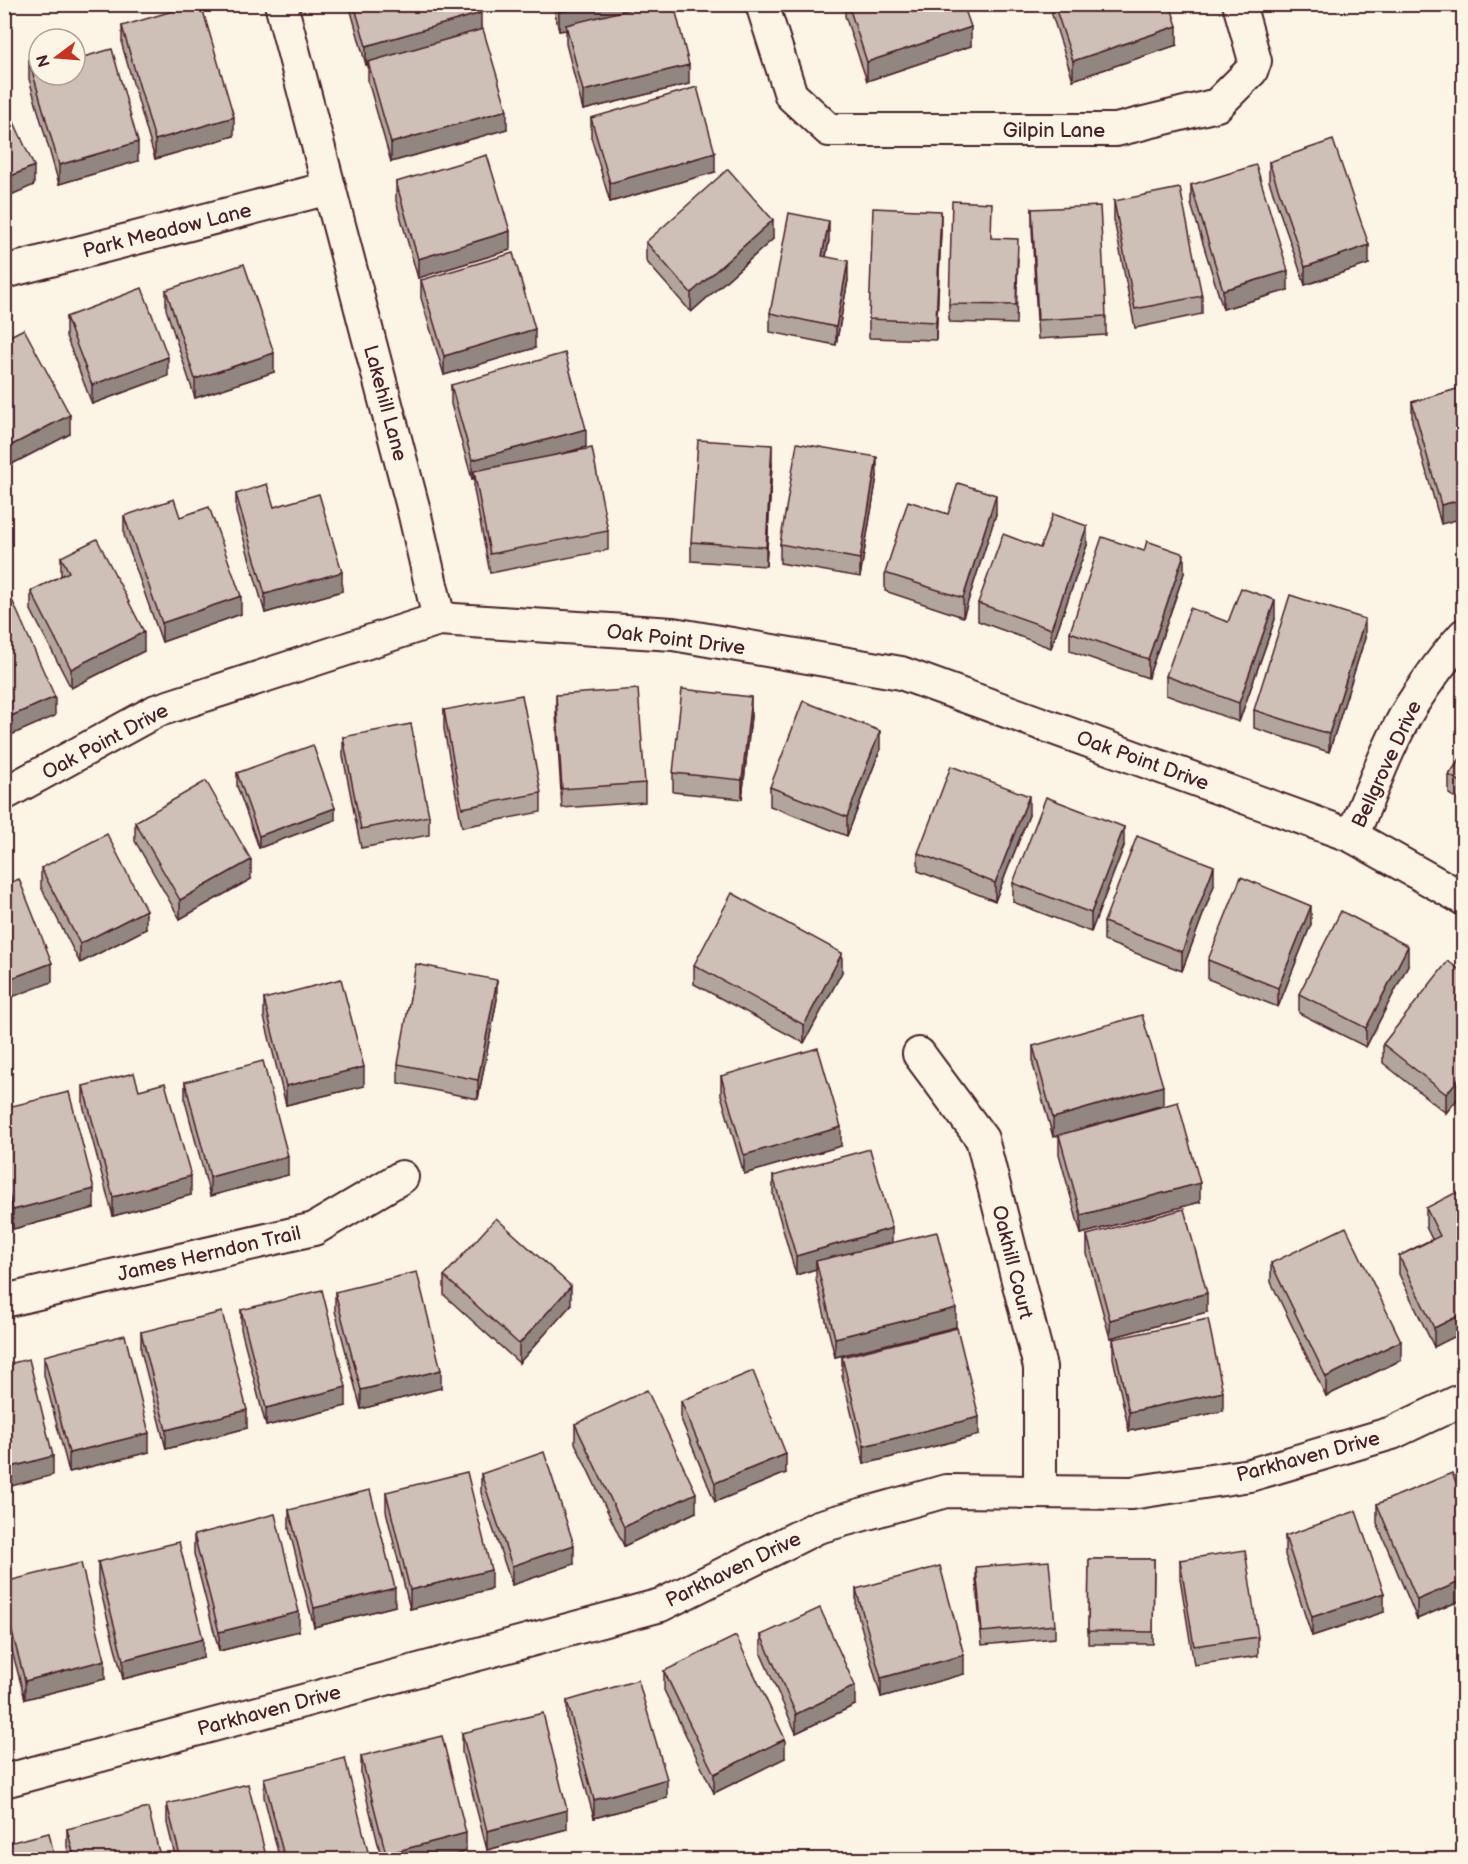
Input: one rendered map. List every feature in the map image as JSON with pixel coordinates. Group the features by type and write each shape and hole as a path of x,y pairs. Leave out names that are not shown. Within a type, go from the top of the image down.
{"street":[{"name":"Lakehill Lane","path":"280,4 413,507 439,619"},
{"name":"Gilpin Lane","path":"762,4 791,95 829,130 1116,130 1217,105 1251,71 1255,61 1239,4"},
{"name":"Park Meadow Lane","path":"4,272 329,188"},
{"name":"Oak Point Drive","path":"4,794 156,711 439,619 673,634 901,673 1352,836 1464,899"},
{"name":"Bellgrove Drive","path":"1352,836 1394,738 1410,707 1464,635"},
{"name":"Oakhill Court","path":"918,1054 982,1139 1040,1367 1041,1492"},
{"name":"James Herndon Trail","path":"4,1301 314,1229 402,1177"},
{"name":"Parkhaven Drive","path":"4,1781 661,1605 818,1527 946,1491 1131,1493 1250,1475 1392,1433 1464,1399"}],"building":[{"path":"201,4 234,117 155,140 122,26"},
{"path":"354,4 479,4 481,13 366,46"},
{"path":"557,4 592,4 559,12"},
{"path":"651,4 674,4 689,65 583,91 566,25"},
{"path":"848,4 963,4 971,27 867,62"},
{"path":"1054,4 1170,4 1177,26 1073,61"},
{"path":"483,29 507,110 391,143 368,62"},
{"path":"112,49 138,142 59,165 37,87 87,87 87,56"},
{"path":"697,87 715,153 610,183 591,118"},
{"path":"4,100 34,166 4,179"},
{"path":"1333,140 1369,245 1305,267 1269,162"},
{"path":"487,155 510,231 418,259 396,182"},
{"path":"1256,165 1288,271 1223,290 1191,185"},
{"path":"728,169 773,220 691,293 646,242"},
{"path":"1180,188 1202,296 1135,309 1114,201"},
{"path":"952,201 992,203 991,238 1018,239 1016,305 949,304"},
{"path":"1100,206 1106,316 1038,320 1032,209"},
{"path":"873,208 941,211 936,322 869,319"},
{"path":"789,213 829,221 822,256 848,261 836,327 770,313"},
{"path":"513,253 535,329 444,356 421,280"},
{"path":"244,264 274,353 195,379 166,290"},
{"path":"142,288 168,357 92,385 66,317"},
{"path":"24,329 70,415 10,446 4,436 4,339"},
{"path":"565,353 586,429 472,460 451,385"},
{"path":"1464,387 1464,499 1441,505 1412,402"},
{"path":"698,440 772,445 766,547 691,542"},
{"path":"797,443 877,457 860,559 780,544"},
{"path":"592,448 608,531 490,554 474,471"},
{"path":"958,483 996,495 963,598 885,573 908,501 948,514"},
{"path":"267,484 274,507 319,494 342,572 265,594 236,494"},
{"path":"174,499 180,517 209,507 241,596 162,623 124,516"},
{"path":"1053,514 1087,526 1051,629 978,603 1003,534 1040,548"},
{"path":"1102,537 1144,551 1147,541 1184,554 1148,659 1070,632"},
{"path":"97,539 144,632 71,669 31,591 69,572 61,557"},
{"path":"1241,588 1275,600 1239,703 1166,676 1190,608 1228,622"},
{"path":"1290,595 1365,619 1329,734 1254,710"},
{"path":"13,602 55,697 4,719 4,606"},
{"path":"638,689 645,783 562,789 556,695"},
{"path":"682,689 751,697 742,780 673,773"},
{"path":"522,695 541,793 462,808 444,710"},
{"path":"803,701 880,731 847,817 770,787"},
{"path":"411,724 429,816 361,829 343,737"},
{"path":"313,745 335,808 259,836 237,773"},
{"path":"1464,753 1464,784 1449,775"},
{"path":"951,766 1029,796 995,883 918,853"},
{"path":"206,781 251,860 180,900 135,822"},
{"path":"1046,797 1124,827 1091,913 1013,883"},
{"path":"107,834 146,910 80,944 41,868"},
{"path":"1137,836 1214,866 1182,952 1104,922"},
{"path":"1241,877 1311,906 1278,988 1208,960"},
{"path":"19,879 52,963 4,981 4,885"},
{"path":"732,893 842,953 804,1025 694,965"},
{"path":"1341,911 1408,946 1366,1028 1299,994"},
{"path":"1448,961 1464,973 1464,1072 1446,1094 1383,1044"},
{"path":"416,964 497,980 478,1080 398,1064"},
{"path":"341,979 364,1067 286,1086 264,999"},
{"path":"1142,1015 1163,1086 1053,1118 1033,1046"},
{"path":"818,1048 841,1127 744,1155 721,1076"},
{"path":"263,1061 288,1156 210,1177 185,1082"},
{"path":"134,1073 139,1090 165,1083 191,1176 113,1197 83,1086"},
{"path":"69,1092 94,1189 13,1210 4,1175 4,1108"},
{"path":"1178,1102 1200,1183 1081,1215 1059,1135"},
{"path":"870,1149 892,1228 796,1256 773,1176"},
{"path":"1457,1192 1464,1205 1464,1313 1434,1328 1399,1256 1440,1236 1426,1208"},
{"path":"1184,1209 1207,1293 1110,1320 1087,1235"},
{"path":"496,1218 571,1286 519,1344 444,1276"},
{"path":"1346,1227 1401,1341 1326,1377 1271,1263"},
{"path":"937,1232 956,1308 835,1338 816,1261"},
{"path":"417,1272 441,1370 361,1390 335,1292"},
{"path":"322,1290 346,1387 266,1408 241,1310"},
{"path":"222,1312 247,1410 166,1430 141,1332"},
{"path":"1208,1319 1223,1392 1129,1412 1113,1339"},
{"path":"957,1328 979,1417 864,1446 842,1357"},
{"path":"125,1335 149,1433 69,1453 44,1356"},
{"path":"29,1359 53,1456 4,1469 4,1365"},
{"path":"753,1371 786,1454 715,1483 681,1401"},
{"path":"647,1390 696,1493 624,1527 575,1424"},
{"path":"544,1452 574,1545 512,1566 481,1474"},
{"path":"467,1472 491,1570 410,1590 386,1492"},
{"path":"1452,1473 1464,1501 1464,1580 1417,1600 1377,1504"},
{"path":"370,1490 395,1588 314,1608 289,1510"},
{"path":"1356,1511 1384,1593 1312,1617 1285,1536"},
{"path":"275,1514 299,1612 219,1632 194,1535"},
{"path":"179,1542 203,1639 123,1660 98,1562"},
{"path":"1245,1550 1258,1637 1194,1646 1180,1560"},
{"path":"1089,1559 1154,1559 1153,1632 1088,1631"},
{"path":"1049,1561 1055,1625 982,1632 976,1567"},
{"path":"81,1563 105,1660 25,1681 4,1602 4,1582"},
{"path":"940,1566 964,1655 881,1678 856,1589"},
{"path":"820,1608 855,1686 796,1714 761,1635"},
{"path":"736,1636 785,1739 714,1774 664,1671"},
{"path":"638,1680 667,1779 594,1800 567,1701"},
{"path":"543,1713 567,1810 487,1831 462,1733"},
{"path":"442,1736 466,1833 386,1854 361,1756"},
{"path":"345,1758 369,1856 353,1860 285,1860 264,1778"},
{"path":"248,1784 267,1860 181,1860 167,1804"},
{"path":"148,1808 161,1860 75,1860 67,1829"},
{"path":"49,1833 55,1860 4,1860 4,1844"}]}
